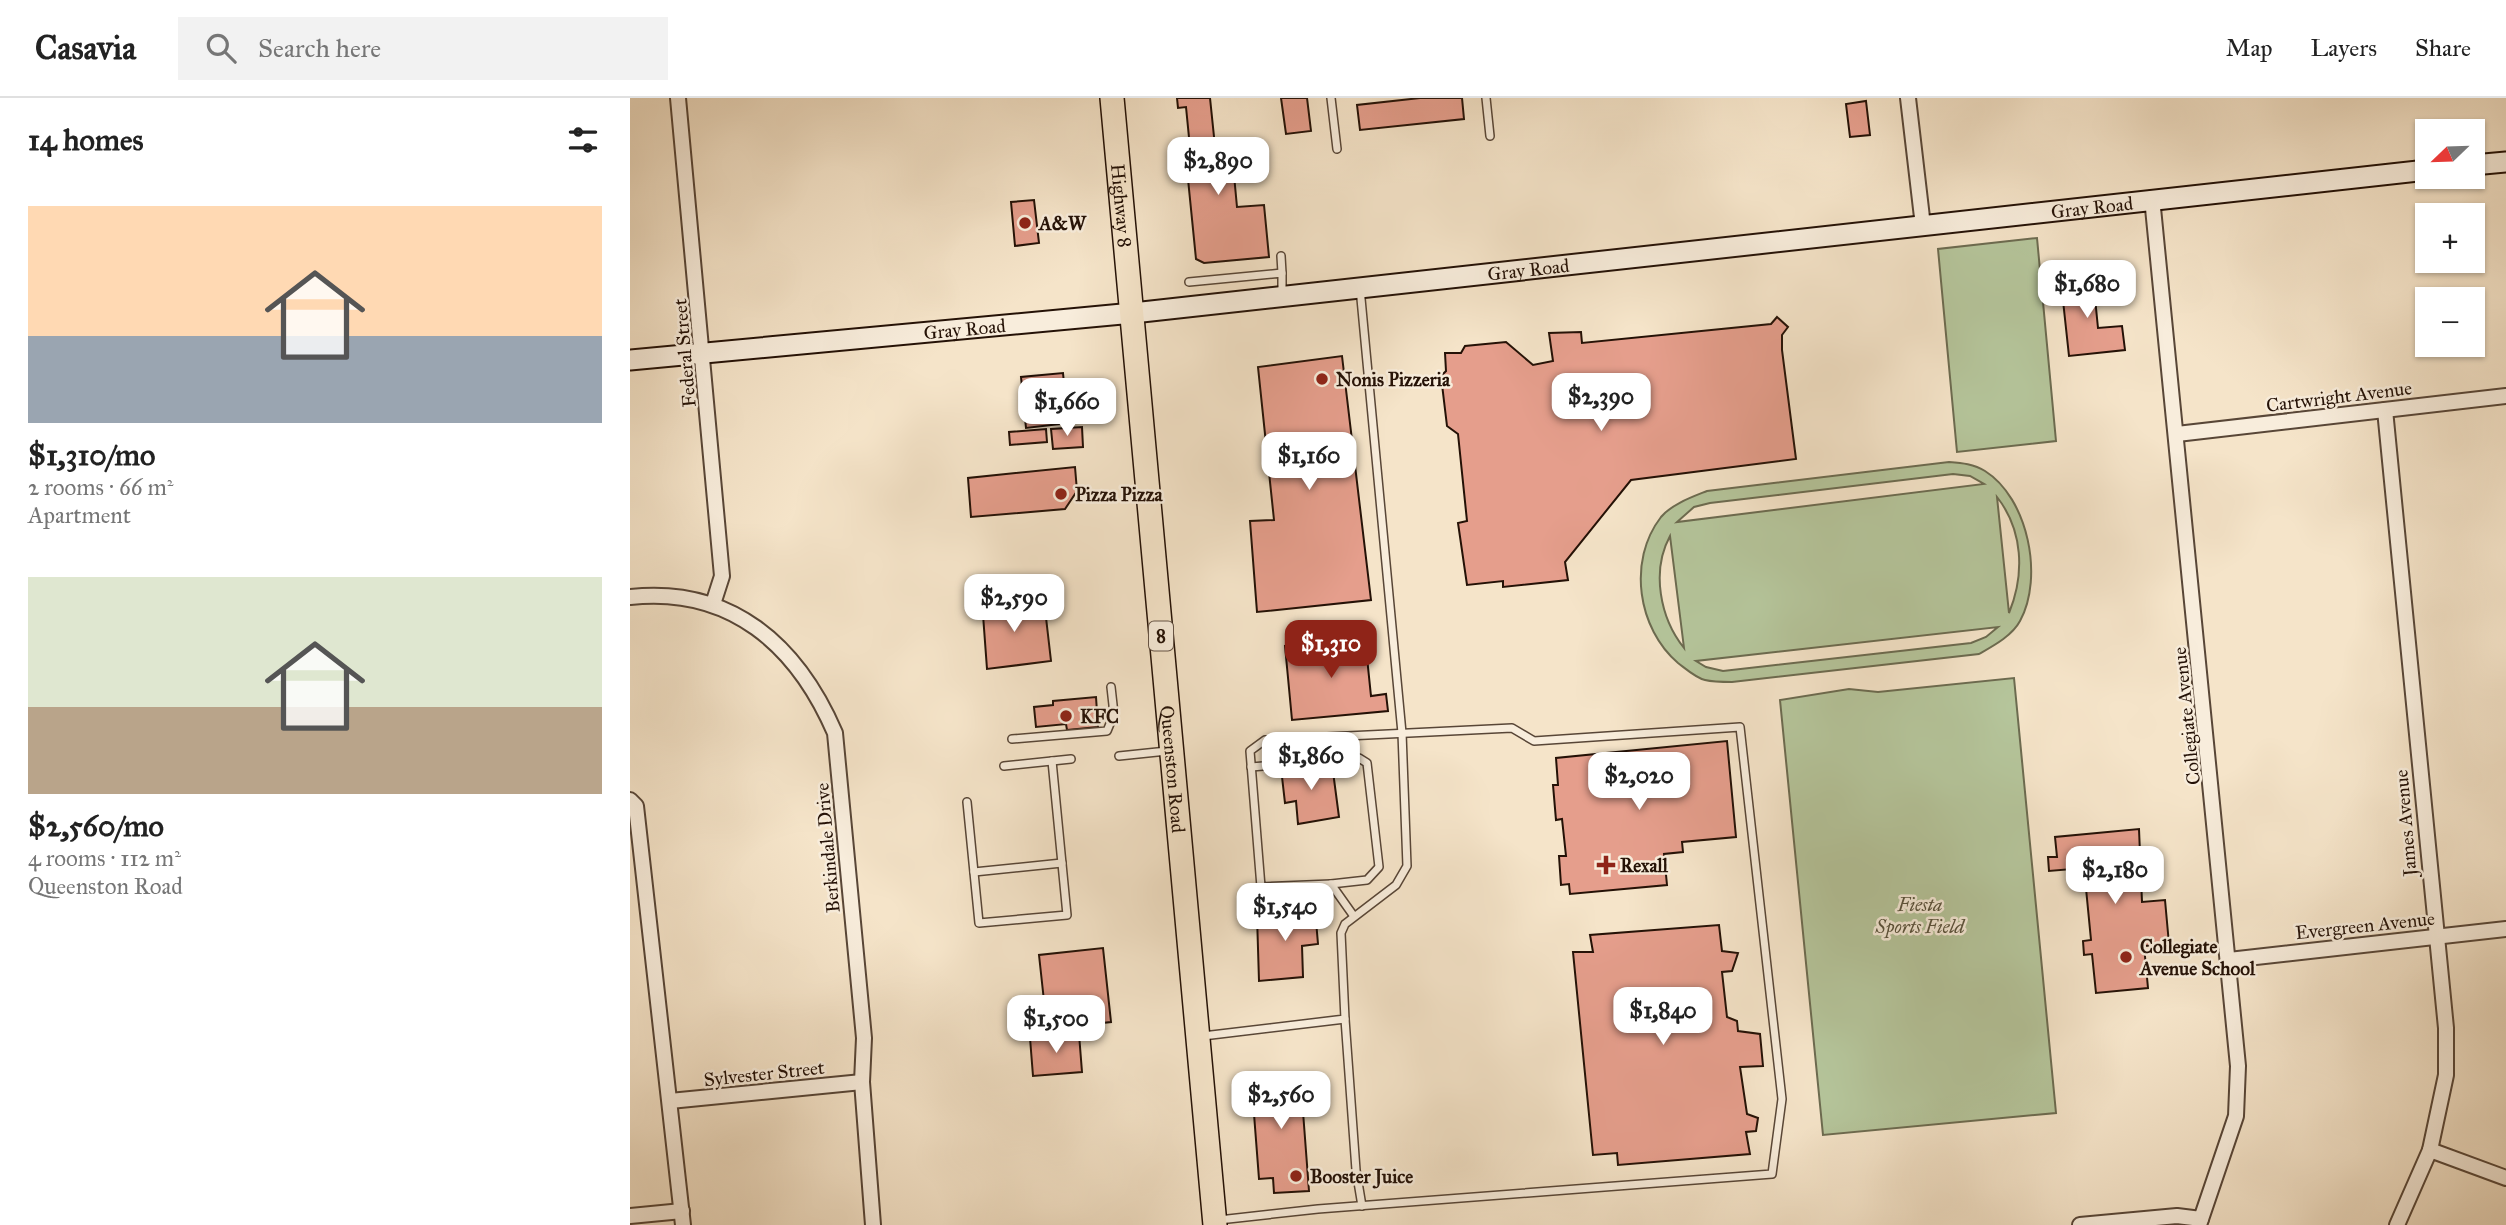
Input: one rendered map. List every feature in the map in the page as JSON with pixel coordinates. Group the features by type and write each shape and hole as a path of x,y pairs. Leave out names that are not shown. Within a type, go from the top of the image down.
{"main road":[{"name":"Highway 8","path":"1112,98 1133,313"},
{"path":"2485,164 2506,162"},
{"name":"Gray Road","path":"630,360 1133,313 1923,226 2152,198 2415,171"},
{"name":"Queenston Road","path":"1133,313 1215,1223"}],"street":[{"name":"Federal Street","path":"678,98 722,576 713,604"},
{"path":"1909,98 1923,226"},
{"name":"Collegiate Avenue","path":"2152,198 2178,435 2229,960 2239,1092 2236,1116 2200,1222"},
{"name":"Cartwright Avenue","path":"2178,435 2506,397"},
{"name":"James Avenue","path":"2385,410 2446,1028 2446,1075 2430,1150 2397,1225"},
{"name":"Berkindale Drive","path":"630,597 681,596 713,604 746,621 801,669 820,699 835,733 864,1038 862,1082 873,1225"},
{"path":"630,800 636,806 682,1218 630,1216"},
{"name":"Evergreen Avenue","path":"2229,960 2506,929"},
{"name":"Sylvester Street","path":"670,1101 862,1082"},
{"path":"2430,1150 2506,1178"},
{"path":"2080,1225 2177,1216 2200,1222"}],"lane":[{"path":"1331,98 1337,149"},
{"path":"1486,98 1490,136"},
{"path":"1281,256 1282,295"},
{"path":"1189,282 1282,273"},
{"path":"1359,286 1402,733 1406,866 1396,885 1353,915 1341,933 1356,1170 1363,1206"},
{"path":"1012,739 1107,730 1114,714 1111,687"},
{"path":"1215,1223 1363,1206 1772,1174 1782,1099 1740,727 1534,741 1512,728 1265,740 1250,751 1251,767 1261,887 1331,884 1367,880 1379,867 1367,763 1359,758 1251,767"},
{"path":"1119,756 1172,751"},
{"path":"1004,766 1071,759"},
{"path":"967,802 979,923 1068,915 1052,761"},
{"path":"974,872 1062,863"},
{"path":"1331,884 1353,915"},
{"path":"1198,1036 1345,1019"}],"green space":[{"path":"2037,238 2056,441 1957,452 1938,249"},
{"path":"1949,462 1977,467 2000,483 2021,519 2031,561 2027,603 2020,621 2012,631 1979,654 1732,682 1702,679 1678,663 1664,649 1654,632 1646,613 1641,574 1650,535 1661,517 1676,505 1707,491","holes":["1953,474 1970,476 1984,484 1677,522 1694,507","1997,497 2012,524 2019,553 2018,583 2009,613","1670,536 1684,648 1664,609 1660,579 1664,550","1998,627 1986,637 1971,643 1723,671 1706,667 1696,661"]},
{"name":"Fiesta Sports Field","path":"2014,678 2056,1113 1823,1135 1780,700 1849,689 1878,692"}],"building":[{"path":"1177,98 1210,98 1216,156 1226,155 1228,175 1234,175 1237,207 1264,205 1269,257 1204,263 1196,259 1186,159 1191,158 1186,107 1178,108"},
{"path":"1281,98 1307,98 1311,131 1286,134"},
{"path":"1420,98 1462,98 1464,119 1360,130 1357,105"},
{"path":"1866,101 1870,135 1850,137 1846,104"},
{"name":"A&W","path":"1034,200 1039,243 1015,246 1011,202"},
{"path":"2087,275 2087,278 2093,278 2098,328 2122,326 2125,350 2069,356 2061,282 2063,277"},
{"path":"1777,317 1788,327 1782,335 1782,350 1796,459 1631,480 1565,562 1568,580 1503,587 1503,581 1467,585 1458,523 1467,521 1458,434 1447,426 1441,376 1446,371 1445,353 1461,353 1465,346 1506,342 1533,365 1553,361 1549,333 1581,332 1582,343 1771,324"},
{"path":"1342,356 1371,600 1257,612 1250,521 1274,520 1258,367"},
{"path":"1063,373 1068,423 1026,428 1021,377"},
{"path":"1082,427 1083,447 1053,449 1051,429"},
{"path":"1046,429 1047,442 1010,445 1009,432"},
{"path":"1075,467 1077,491 1065,509 971,517 968,478"},
{"path":"992,592 1001,595 1002,599 1015,598 1016,613 1045,609 1051,661 987,669 982,601 988,600"},
{"path":"1365,638 1371,696 1386,694 1388,711 1292,720 1285,646"},
{"name":"KFC","path":"1096,697 1098,727 1067,730 1066,724 1036,727 1034,707 1053,705 1053,701"},
{"path":"1727,741 1736,837 1682,842 1683,852 1664,854 1667,885 1570,894 1569,884 1561,885 1559,856 1566,856 1562,819 1556,820 1553,785 1558,785 1556,758"},
{"path":"1332,764 1339,817 1298,824 1296,801 1285,803 1281,768"},
{"path":"2139,829 2142,902 2165,900 2169,944 2144,946 2148,988 2096,993 2092,954 2084,955 2083,941 2091,940 2084,868 2049,871 2048,857 2057,857 2055,837"},
{"path":"1315,909 1318,944 1302,946 1303,977 1259,981 1257,916"},
{"path":"1719,925 1722,951 1738,953 1732,971 1722,972 1727,1017 1737,1021 1738,1031 1760,1034 1763,1066 1740,1067 1747,1114 1758,1118 1756,1131 1746,1132 1750,1154 1618,1165 1617,1153 1593,1155 1573,952 1593,952 1590,935"},
{"path":"1103,948 1111,1022 1064,1027 1061,999 1044,1001 1039,955"},
{"path":"1079,1034 1082,1072 1033,1076 1030,1038"},
{"path":"1300,1072 1309,1191 1274,1193 1273,1178 1259,1179 1251,1075"}],"place":[{"name":"A&W","path":"1025,223"},
{"name":"Nonis Pizzeria","path":"1322,379"},
{"name":"Pizza Pizza","path":"1061,494"},
{"name":"KFC","path":"1066,716"},
{"name":"Rexall","path":"1606,865"},
{"name":"Collegiate Avenue School","path":"2126,957"},
{"name":"Booster Juice","path":"1296,1176"}]}
